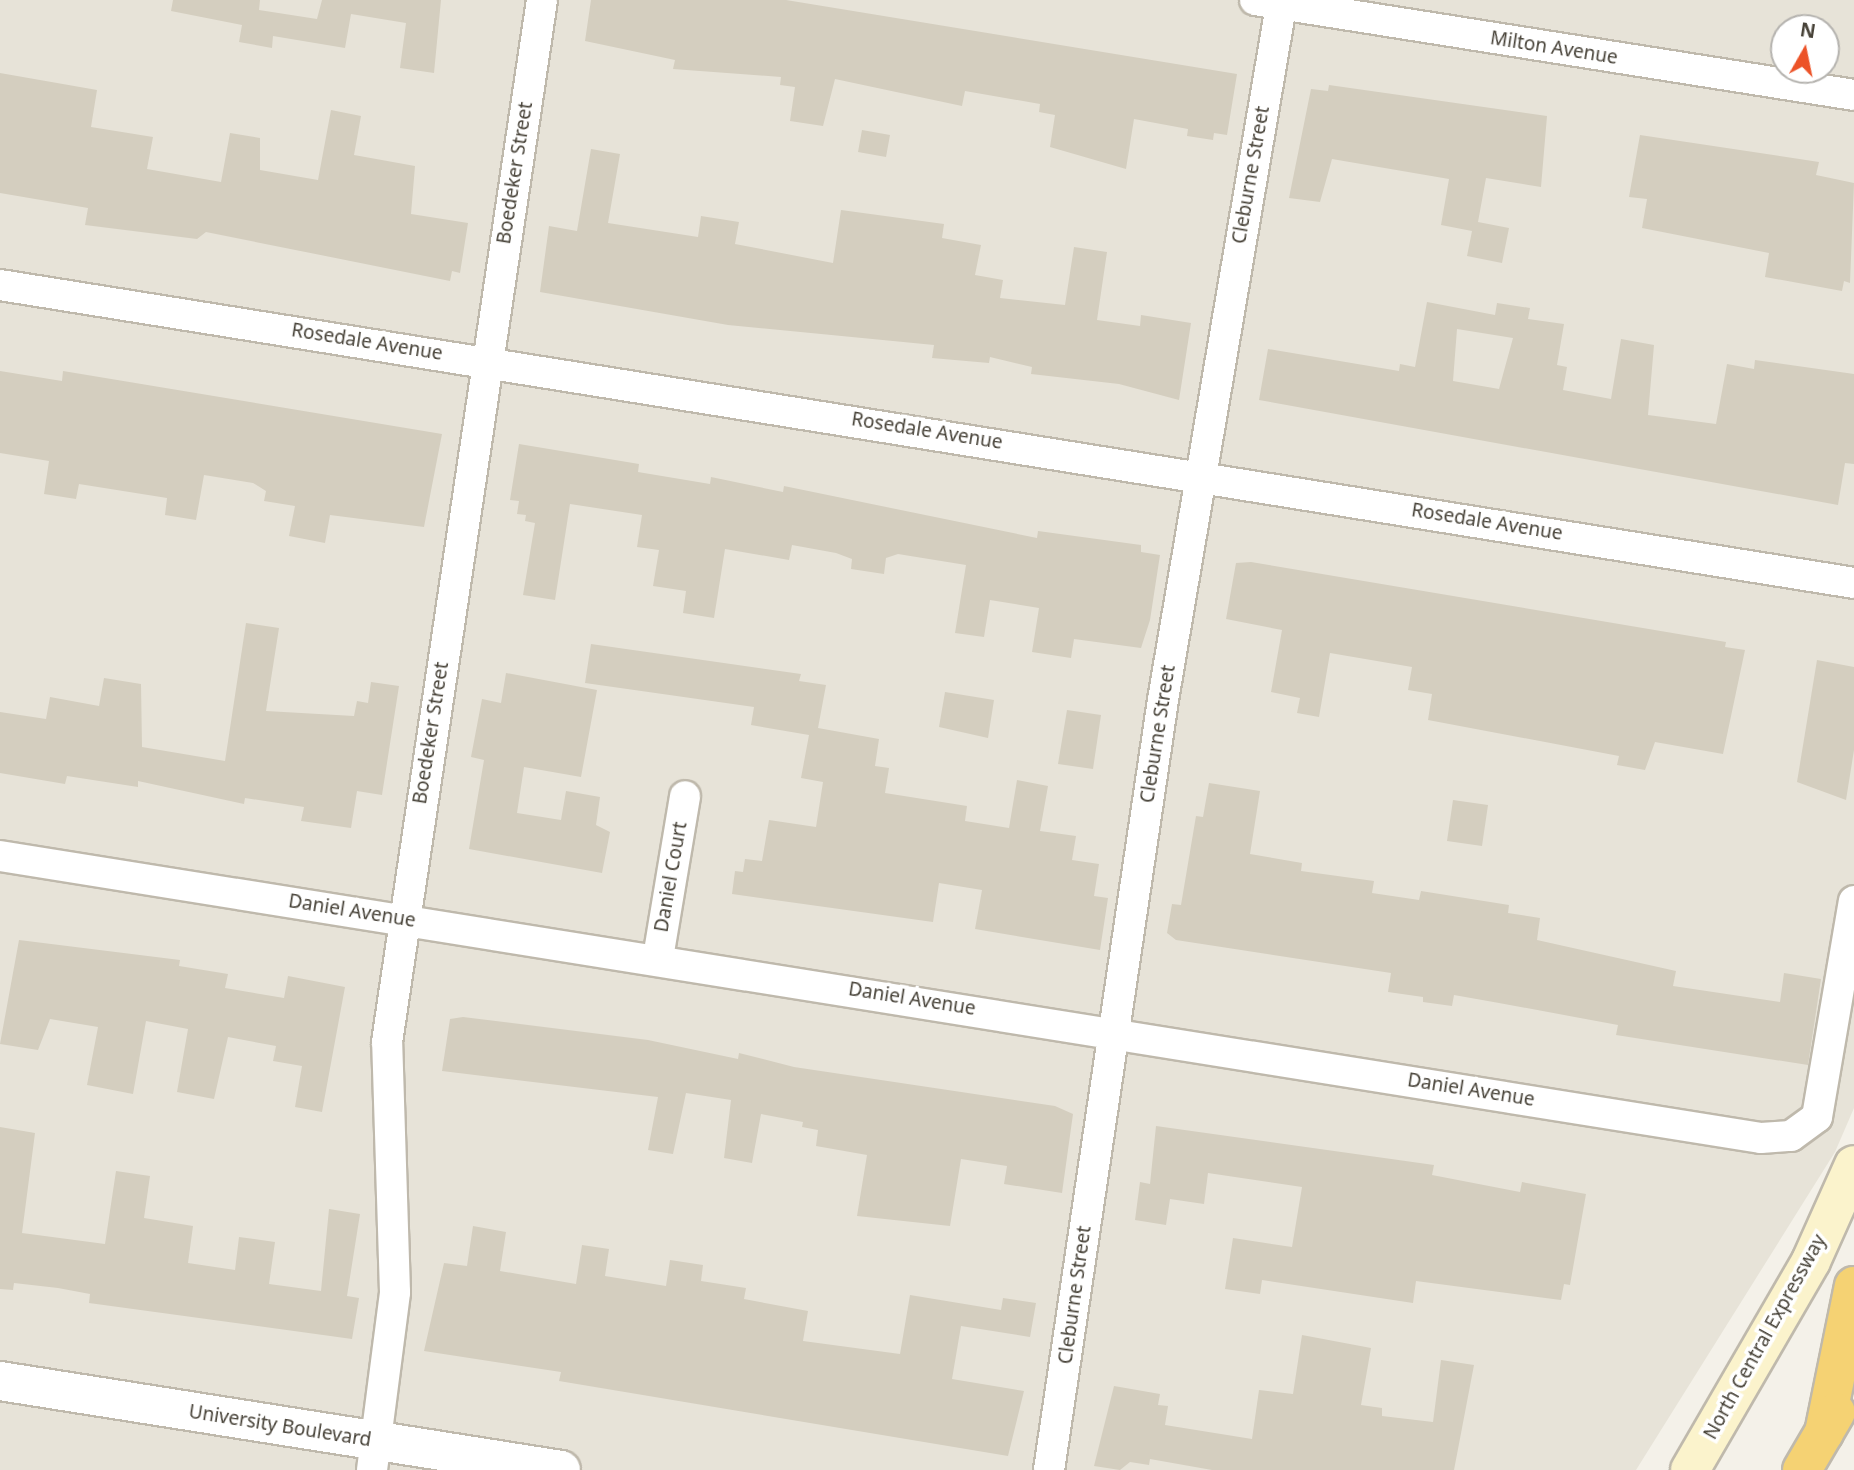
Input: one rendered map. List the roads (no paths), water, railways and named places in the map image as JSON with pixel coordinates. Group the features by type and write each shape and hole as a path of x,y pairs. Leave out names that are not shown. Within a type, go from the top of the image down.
{"highway":[{"path":"1824,1433 1854,1286"},
{"path":"1802,1470 1854,1380"}],"main road":[{"name":"North Central Expressway","path":"1690,1470 1811,1261 1854,1165"}],"street":[{"name":"Boedeker Street","path":"375,1456 395,1292 387,1042 402,918 485,360 542,0"},
{"name":"Milton Avenue","path":"1272,1 1854,95"},
{"name":"Cleburne Street","path":"1049,1470 1113,1031 1272,1"},
{"name":"Rosedale Avenue","path":"0,285 1199,474 1854,583"},
{"name":"Daniel Court","path":"658,958 685,796"},
{"name":"Daniel Avenue","path":"0,856 658,958 1762,1138 1791,1136 1817,1117 1854,901"},
{"name":"University Boulevard","path":"0,1381 375,1456 561,1470"}]}
